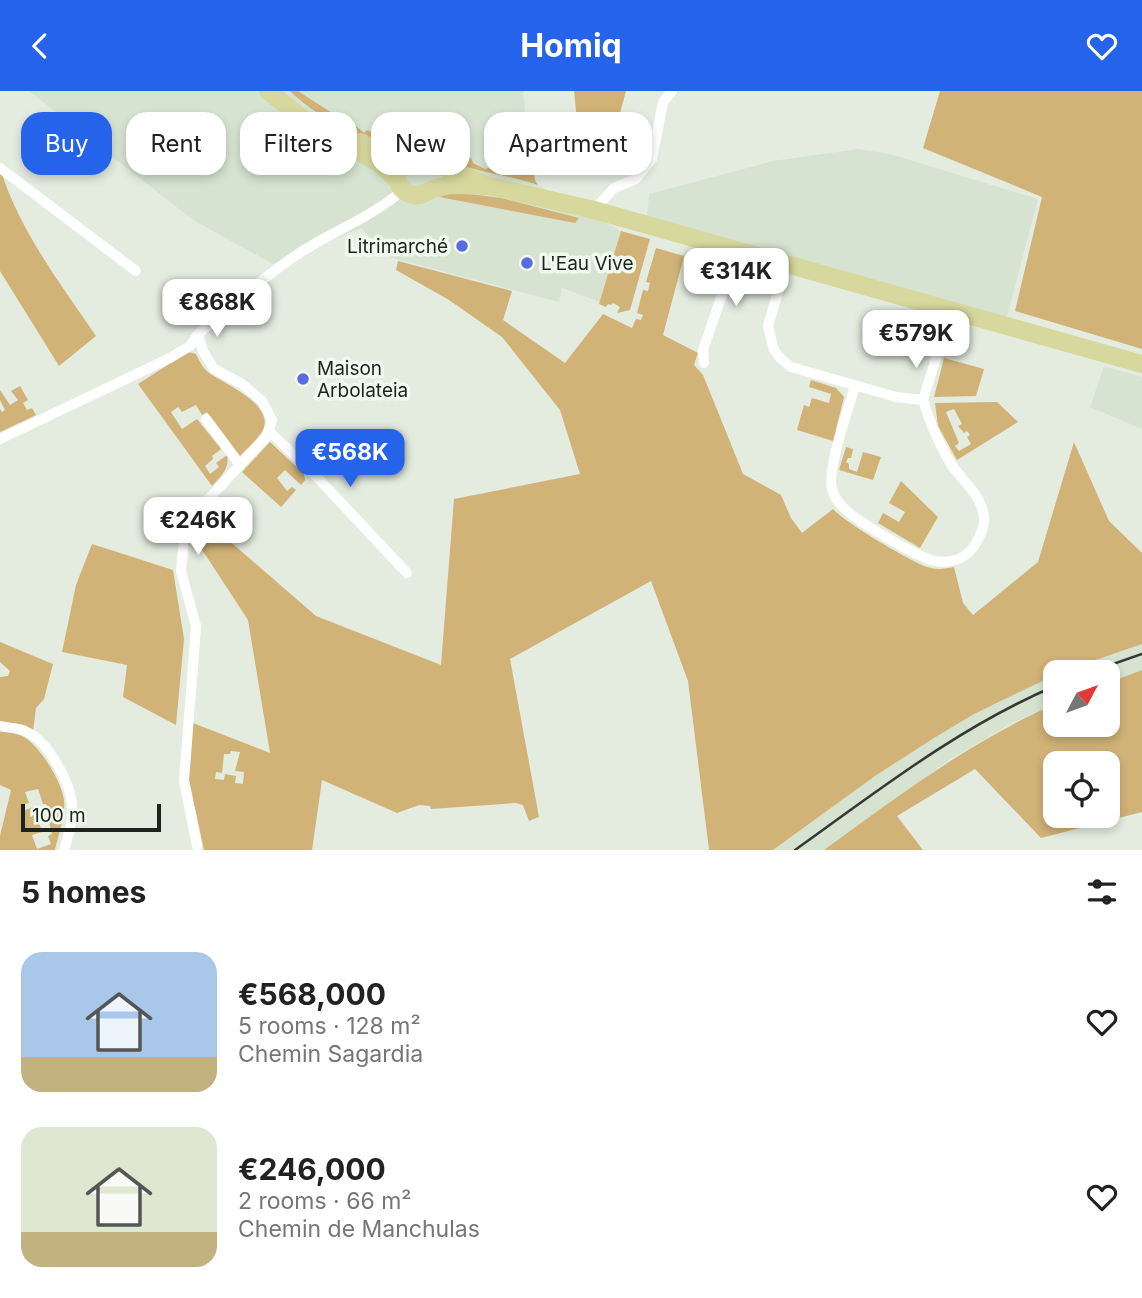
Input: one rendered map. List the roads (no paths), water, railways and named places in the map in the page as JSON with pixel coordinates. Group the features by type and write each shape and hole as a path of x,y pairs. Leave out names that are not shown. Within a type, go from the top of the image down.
{"main road":[{"path":"278,91 306,120 380,165 400,185 418,195 453,185 489,186"},
{"path":"278,91 348,137 371,147"},
{"path":"399,175 400,185"},
{"path":"432,189 438,175"},
{"path":"462,175 489,186 594,211 1142,365"}],"street":[{"path":"594,211 614,188 636,179 652,159 663,102 672,91"},
{"path":"0,168 136,271"},
{"path":"0,439 190,347 198,334 279,267 326,237 364,218 400,185"},
{"path":"704,363 703,350 737,251"},
{"path":"786,265 768,326 774,350 792,367 896,397 923,400"},
{"path":"855,385 836,454 831,486 838,501 848,512 914,553 936,561 960,559 974,547 981,534 984,519 981,504 941,448 923,400 951,311"},
{"path":"197,846 184,781 197,626 181,571 184,539 201,507 267,436 272,420 262,401 242,384 214,369 202,351 198,334"},
{"path":"206,419 240,465"},
{"path":"269,431 313,473 407,573"},
{"path":"0,726 27,732 52,756 70,791 72,808 64,850"}],"railway":[{"path":"1120,662 1142,654"},
{"path":"795,850 920,761 986,720 1043,691"}],"place":[{"name":"Litrimarché","path":"462,246"},
{"name":"L'Eau Vive","path":"527,263"},
{"name":"Maison Arbolateia","path":"303,379"}]}
